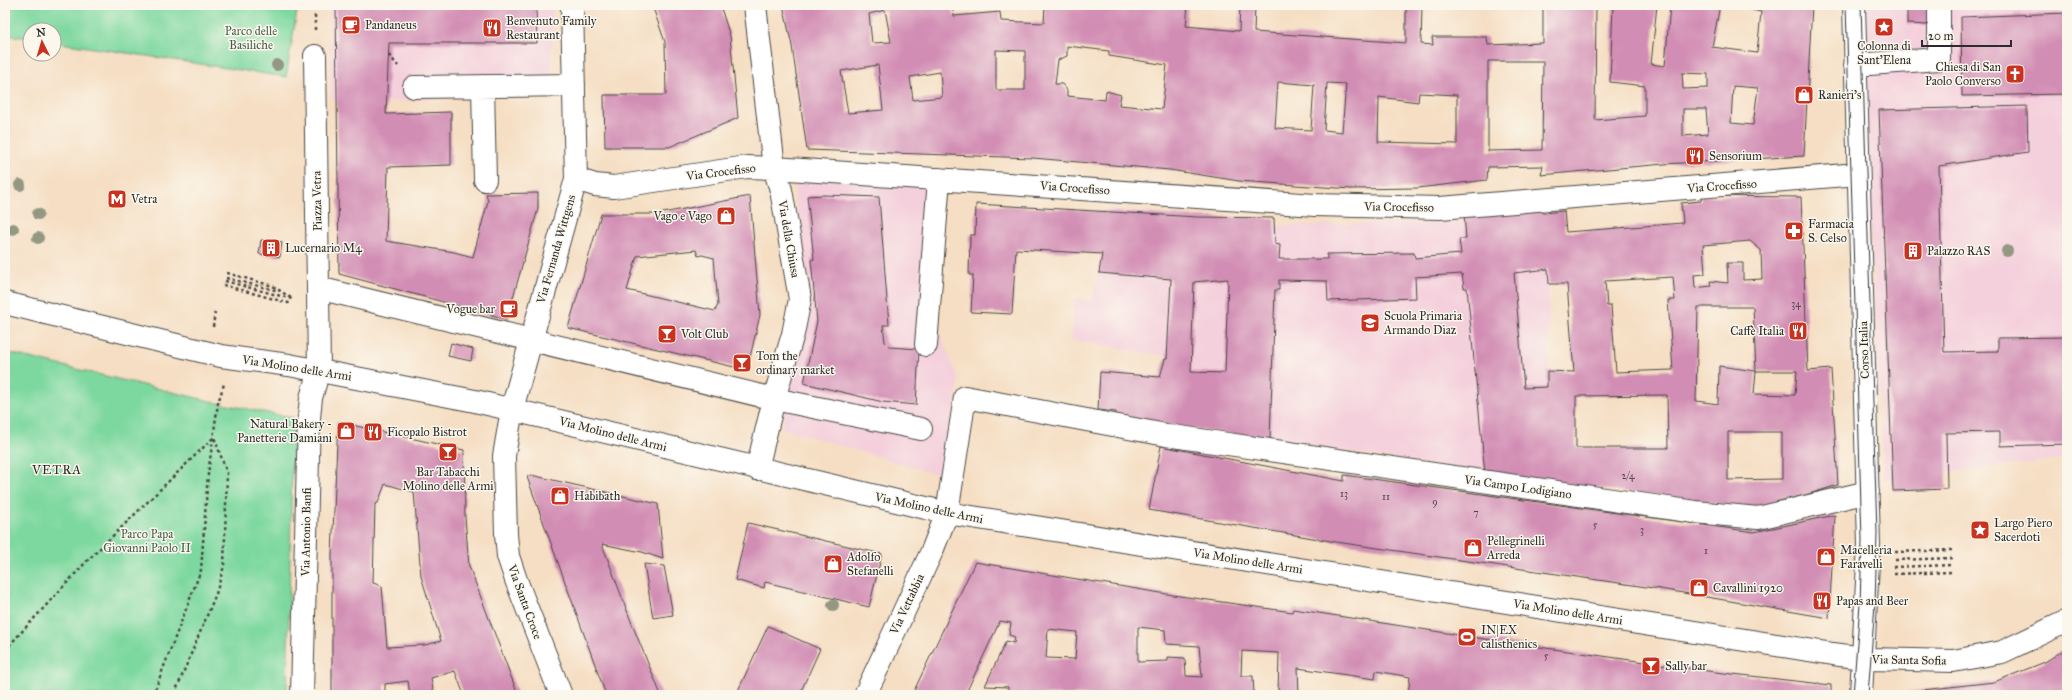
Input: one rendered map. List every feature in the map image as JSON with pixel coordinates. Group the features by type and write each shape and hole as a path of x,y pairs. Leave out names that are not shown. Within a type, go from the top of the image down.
{"street":[{"name":"Via Fernanda Wittgens","path":"512,409 576,179 572,5"},
{"name":"Via della Chiusa","path":"755,5 774,168 781,190 800,299 793,334 774,399 757,469"},
{"name":"Corso Italia","path":"1854,5 1869,544 1862,695"},
{"path":"1855,65 1939,59 1939,5"},
{"name":"Piazza Vetra","path":"314,56 318,370"},
{"path":"414,87 574,85"},
{"path":"483,86 485,180"},
{"name":"Via Crocefisso","path":"576,179 595,185 614,187 747,167 1315,205 1440,208 1858,174"},
{"path":"926,345 939,179"},
{"path":"318,288 774,399 920,429"},
{"name":"Via Molino delle Armi","path":"5,303 221,356 318,370 512,409 757,469 947,513 1864,659"},
{"name":"Via Antonio Banfi","path":"302,695 309,418 311,398 318,370"},
{"name":"Via Campo Lodigiano","path":"947,513 965,397 1166,435 1679,510 1758,518 1868,492"},
{"name":"Via Santa Croce","path":"512,409 504,456 508,556 561,695"},
{"name":"Via Vettabbia","path":"865,695 932,551 947,513"},
{"name":"Via Santa Sofia","path":"1864,659 1930,662 1953,661 2002,652 2067,621"}],"path":[{"path":"227,273 273,286"},
{"path":"226,278 284,293"},
{"path":"224,281 294,300"},
{"path":"223,285 298,305"},
{"path":"153,695 201,570 208,474 218,403 224,384"},
{"path":"5,650 86,562 214,438"},
{"path":"174,695 216,594 224,566 227,473 214,438"},
{"path":"1901,552 1952,550"},
{"path":"1893,560 1953,558"},
{"path":"1892,566 1953,565"},
{"path":"1893,574 1953,572"}],"shaded area":[{"path":"330,5 552,5 552,91 387,102 336,101 331,97"},
{"path":"1865,5 2067,5 2067,459 1884,479 1867,172"},
{"path":"793,177 931,186 925,298 959,380 942,476 782,428 806,302"},
{"name":"Scuola Primaria Armando Diaz","path":"1542,209 1549,284 1547,483 1184,426 1192,362 1167,359 1166,356 1070,340 1075,298 1093,301 1108,210 1197,217 1274,218 1274,226 1464,221"}],"green space":[{"name":"Parco delle Basiliche","path":"5,5 298,5 286,77 62,43 62,22 22,22 22,37 5,35"},
{"name":"Parco Papa Giovanni Paolo II","path":"5,352 218,403 293,418 287,695 5,695"}],"building":[{"path":"336,5 536,5 537,43 389,43 386,114 451,112 451,165 388,167 386,241 454,252 473,257 488,201 486,194 538,193 538,209 507,319 339,274"},
{"path":"652,5 720,5 730,36 738,118 669,147 605,147 604,95 666,95 665,42"},
{"path":"783,5 952,5 954,16 1000,12 1001,21 1044,23 1045,5 1188,5 1186,26 1239,31 1240,5 1255,5 1254,32 1406,43 1406,5 1422,5 1421,44 1433,45 1432,37 1487,37 1488,45 1543,43 1543,5 1596,5 1595,120 1645,116 1645,86 1610,82 1613,5 1657,5 1651,64 1665,66 1670,5 1720,5 1712,47 1757,53 1761,12 1733,5 1812,5 1804,156 1664,164 1541,175 1543,166 1488,167 1487,180 1417,188 1352,189 1239,181 1170,170 1033,158 807,150 792,46","holes":["885,10 891,42 872,43 869,14","1067,46 1109,51 1109,56 1167,65 1162,109 1119,105 1121,95 1106,91 1105,100 1067,96 1067,90 1062,84 1055,84 1058,60 1067,56","996,50 1025,51 1025,90 996,90","1488,61 1543,61 1542,150 1488,151","878,65 883,110 848,113 841,71","940,72 942,97 913,100 910,77","1682,73 1708,74 1708,88 1683,89","1278,82 1314,85 1311,130 1275,128","1327,83 1346,84 1342,132 1324,130","1733,86 1758,88 1753,125 1731,123","1419,93 1457,95 1457,144 1378,142 1379,97 1418,102","1683,109 1706,109 1708,134 1683,136"]},
{"path":"1907,8 1929,8 1929,25 1907,24"},
{"name":"Chiesa di San Paolo Converso","path":"2067,13 2067,94 1962,96 1961,17"},
{"name":"Palazzo RAS","path":"2027,106 2028,152 1939,166 1944,352 1998,351 1998,338 2067,337 2067,444 2000,446 2000,432 1946,433 1947,489 1893,491 1879,110"},
{"path":"823,195 879,197 889,325 883,325 885,342 890,347 919,349 916,405 883,402 804,383 817,321 811,260 814,259 807,196"},
{"path":"750,196 760,315 747,370 568,328 601,214 658,214","holes":["696,250 698,256 702,255 714,258 718,305 715,311 627,290 637,256"]},
{"path":"1701,196 1801,197 1808,371 1831,369 1838,485 1760,509 1485,474 1467,288 1464,288 1462,274 1415,277 1416,298 1328,301 1327,281 1279,280 1279,290 1275,290 1270,439 1116,418 1116,412 1098,410 1100,372 1160,377 1165,359 1167,359 1171,279 1099,273 1102,254 1016,249 1012,314 971,312 973,275 969,275 970,235 975,235 976,204 1197,217 1274,218 1275,244 1280,245 1279,259 1327,259 1327,254 1414,253 1415,258 1461,254 1459,239 1466,239 1464,214 1542,209 1543,213 1564,211 1566,232 1683,223 1681,203 1701,201","holes":["1750,241 1761,250 1762,279 1743,280 1743,263 1727,263 1728,283 1710,281 1711,286 1695,288 1694,275 1705,274 1703,245","1548,269 1549,284 1567,284 1574,372 1547,371 1547,387 1524,388 1514,273","1673,277 1675,300 1668,300 1673,370 1616,372 1611,306 1607,306 1605,281","1228,279 1225,373 1191,372 1194,282","1698,307 1753,307 1756,371 1719,366 1718,404 1696,401","1756,371 1797,371 1795,395 1754,394","1667,395 1668,448 1576,448 1576,396","1728,432 1782,432 1782,479 1728,480"]},
{"name":"Lucernario M4","path":"261,240 282,242 280,257 259,254"},
{"path":"451,343 473,349 471,361 448,356"},
{"path":"338,422 464,450 465,517 469,566 518,695 464,695 455,671 431,678 434,695 410,695 408,681 385,684 385,695 332,695 332,554","holes":["385,484 414,492 421,576 441,641 425,645 387,647 382,586 373,583 375,504 378,503"]},
{"path":"1161,446 1344,481 1344,475 1754,532 1835,515 1829,618 1660,589 1336,542 1149,510"},
{"path":"531,475 658,504 663,559 642,552 602,544 661,695 606,695 527,477"},
{"path":"748,523 882,554 869,607 765,582 764,588 735,580"},
{"path":"975,562 1173,595 1292,612 1293,609 1504,642 1715,672 1831,685 1831,695 1519,695 1499,692 1498,695 1408,695 1410,677 1376,671 1375,679 1298,668 1299,695 1278,695 1279,653 1242,651 1241,676 1253,676 1254,695 1008,695 1008,687 985,686 1006,641 1014,643 1015,637 1009,635 1011,623 1000,621 965,695 912,695","holes":["1138,627 1165,630 1166,644 1199,646 1202,677 1186,676 1185,658 1168,657 1168,661 1138,662","1048,629 1077,632 1075,659 1046,658"]},
{"path":"644,564 664,566 673,615 653,618"},
{"path":"768,626 820,649 801,691 799,695 736,695"},
{"path":"2067,648 2067,695 1905,695 1905,692 1994,682 2045,662"}],"tram line":[{"path":"1846,5 1862,540 1860,604 1853,695"},
{"path":"1861,5 1877,534 1875,604 1868,695"}],"place":[{"name":"Pandaneus","path":"351,25"},
{"name":"Colonna di Sant'Elena","path":"1884,27"},
{"name":"Benvenuto Family Restaurant","path":"492,28"},
{"name":"Chiesa di San Paolo Converso","path":"2015,74"},
{"name":"Ranieri's","path":"1804,95"},
{"name":"Sensorium","path":"1695,156"},
{"name":"Vetra","path":"117,199"},
{"name":"Vago e Vago","path":"726,216"},
{"name":"Farmacia S. Celso","path":"1794,231"},
{"name":"Lucernario M4","path":"271,248"},
{"name":"Palazzo RAS","path":"1913,251"},
{"name":"Vogue bar","path":"509,309"},
{"name":"Scuola Primaria Armando Diaz","path":"1370,323"},
{"name":"Caffè Italia","path":"1798,331"},
{"name":"Volt Club","path":"667,334"},
{"name":"Tom the ordinary market","path":"742,363"},
{"name":"Natural Bakery - Panetterie Damiani","path":"346,431"},
{"name":"Ficopalo Bistrot","path":"373,432"},
{"name":"Bar Tabacchi Molino delle Armi","path":"448,452"},
{"name":"Habibath","path":"560,496"},
{"name":"Largo Piero Sacerdoti","path":"1980,530"},
{"name":"Pellegrinelli Arreda","path":"1473,548"},
{"name":"Macelleria Faravelli","path":"1826,557"},
{"name":"Adolfo Stefanelli","path":"833,564"},
{"name":"Cavallini 1920","path":"1699,588"},
{"name":"Papas and Beer","path":"1822,601"},
{"name":"IN|EX calisthenics","path":"1467,637"},
{"name":"Sally bar","path":"1651,666"}],"district":[{"name":"VETRA","path":"57,470"}]}
